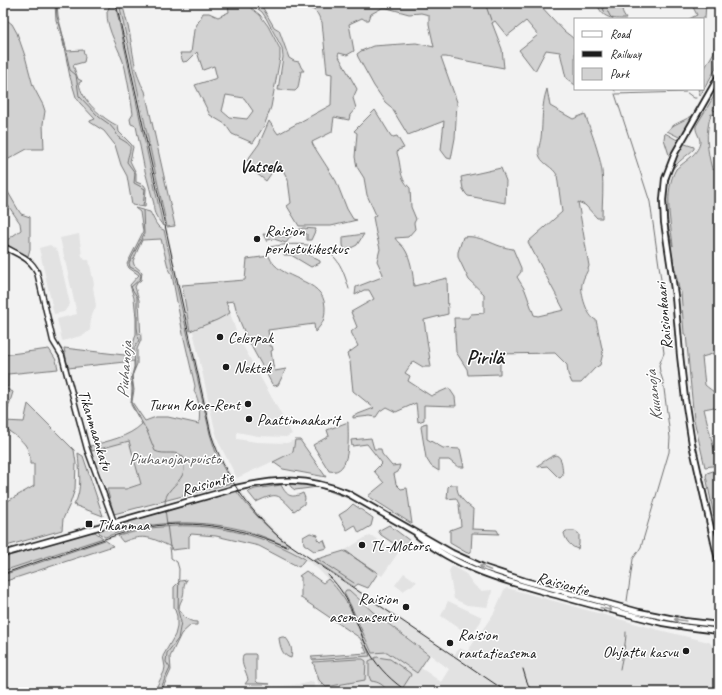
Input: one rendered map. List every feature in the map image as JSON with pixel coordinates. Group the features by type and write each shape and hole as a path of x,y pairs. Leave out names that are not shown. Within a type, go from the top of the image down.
{"main road":[{"name":"Raisionkaari","path":"719,76 673,157 665,179 663,200 665,227 676,296 680,360 685,399 692,444 719,564"},
{"name":"Raisiontie","path":"3,554 260,482 282,480 302,481 329,486 347,493 467,560 518,579 664,618 719,625"},
{"name":"Raisiontie","path":"412,530 432,547 451,558 466,566 501,580 657,622 687,628 719,630"}],"street":[{"name":"Tikanmaankatu","path":"3,246 28,260 34,267 54,345 62,356 87,449 114,522"}],"shaded area":[{"path":"115,3 119,3 167,229 213,433 220,455 235,482 254,509 290,544 454,655 460,648 467,652 494,613 504,590 507,588 655,629 709,642 715,648 719,658 719,675 710,689 711,692 321,692 322,687 318,684 314,664 323,663 323,658 365,656 369,654 349,606 342,594 311,563 286,549 187,526 150,528 134,531 3,575 3,571 116,533 149,525 187,523 216,525 239,529 268,538 287,547 289,545 270,530 251,511 236,491 217,456 210,434","holes":["358,598 373,612 449,669 441,682 421,668 417,673 387,652 372,653 351,606"]},
{"path":"79,234 82,256 85,260 89,260 94,284 93,287 96,306 91,318 90,330 84,335 63,341 57,319 77,314 60,238"},
{"path":"50,245 58,251 70,304 64,312 54,314 39,248"},
{"path":"230,313 238,337 292,434 286,437 258,436 237,432 237,439 257,442 287,443 295,440 293,452 237,478 219,443 215,430 193,331"},
{"path":"129,440 142,484 126,489 107,489 92,451"},
{"path":"372,536 398,553 382,576 344,551 366,537"},
{"path":"452,566 466,574 474,585 481,591 492,590 487,607 467,605 454,599 449,571"},
{"path":"404,573 417,582 403,591 395,585"},
{"path":"448,601 482,617 471,636 441,616"},
{"path":"313,681 317,692 232,692 231,688 273,687 303,684"}],"green space":[{"path":"55,3 57,3 58,16 67,51 83,50 85,57 84,62 73,65 78,79 82,81 79,83 84,96 100,114 118,126 119,132 133,147 130,161 136,173 136,182 144,185 146,188 145,207 132,205 127,176 121,165 115,145 104,131 90,122 95,119 76,97 70,77 63,42 56,21"},
{"path":"111,3 115,3 163,226 154,210 154,204 145,171 136,126 131,124 130,119 133,114 125,68 107,19 107,12"},
{"path":"119,3 122,3 129,30 136,70 141,85 145,91 175,226 167,227"},
{"path":"245,3 260,15 268,26 280,49 280,58 271,107 264,126 253,143 232,134 225,124 210,115 195,85 217,78 214,66 203,70 197,52 188,61 183,62 180,53 191,53 194,30 203,13 209,13 218,17 229,12 228,4","holes":["226,95 244,98 253,111 247,119 229,117 222,111"]},
{"path":"250,3 260,3 274,27 279,30 289,58 299,62 304,71 301,71 298,88 295,91 278,90 283,57 282,48 262,12"},
{"path":"301,3 538,3 574,40 574,84 566,78 560,52 546,50 535,71 519,50 538,35 526,21 507,36 495,21 492,23 502,49 504,68 441,57 457,102 455,138 451,159 447,158 441,150 444,121 408,135 391,107 385,102 374,86 357,54 373,46 416,43 434,47 429,24 429,15 421,13 409,14 382,8 371,14 369,20 362,18 349,24 354,51 347,55 339,53 338,55 357,89 353,98 356,108 350,115 349,120 334,117 332,132 312,142 336,181 347,209 353,219 357,220 331,226 299,226 287,206 291,203 288,180 279,162 266,181 251,169 243,166 259,144 269,121 278,134 331,105 332,74 327,73 322,22 315,11"},
{"path":"597,3 621,3 625,18 608,17 599,8"},
{"path":"691,3 706,3 705,18 691,18 697,15"},
{"path":"3,17 12,24 17,33 33,86 45,111 43,124 44,149 27,149 7,160 3,173"},
{"path":"719,33 719,56 717,59 716,68 704,89 704,69 714,52 716,38"},
{"path":"719,88 719,99 713,110 719,112 719,116 711,114 707,135 712,169 719,170 719,352 702,357 705,385 717,395 719,402 719,406 704,409 719,465 705,467 694,420 686,334 684,334 681,292 679,289 667,235 664,207 667,180 675,157 682,143 694,147 694,149 674,167 669,177 667,208 669,229 673,246 669,208 672,178 676,169 695,153 700,141 696,126"},
{"path":"547,89 550,106 573,119 585,114 601,164 603,182 602,218 597,218 585,205 578,202 589,266 583,281 582,293 587,310 596,320 603,353 600,365 595,368 581,383 572,383 568,374 567,365 555,353 500,354 500,374 468,375 467,369 456,352 454,318 468,318 471,314 484,313 484,294 469,280 458,257 458,252 463,237 485,240 513,249 521,268 521,272 517,277 525,290 534,315 538,316 564,310 528,242 562,212 557,175 543,162 539,152 543,107"},
{"path":"698,90 703,90 700,96"},
{"path":"375,110 391,136 397,136 404,148 398,150 397,153 402,176 410,188 411,207 416,219 414,223 415,229 408,237 395,238 404,248 410,261 414,286 447,278 448,314 424,320 431,367 423,367 413,361 405,373 410,376 408,381 431,396 449,388 455,397 456,406 424,405 424,420 418,422 416,403 396,412 386,407 380,411 376,417 370,416 353,418 353,416 374,408 353,391 350,362 347,354 358,346 351,332 357,327 351,312 374,299 369,290 364,290 355,295 356,287 382,277 383,274 377,261 380,249 373,217 376,215 367,195 364,178 357,167 355,157 357,133 354,131"},
{"path":"694,115 681,138 667,131 674,125"},
{"path":"665,133 679,141 670,158 664,139"},
{"path":"501,168 506,181 505,203 468,196 466,194 463,189 461,177"},
{"path":"3,178 7,185 5,187 21,214 30,217 30,249 28,256 3,243 21,230 20,223 3,198"},
{"name":"Piuhanojanpuisto","path":"135,208 150,212 157,225 164,230 210,434 217,456 232,483 114,514 107,489 126,489 141,484 129,441 92,451 90,446 125,435 142,424 131,405 131,379 134,361 68,368 64,348 133,356 132,348 136,334 136,318 134,298 130,285 139,275 129,268 127,264 143,232 140,212","holes":["161,239 169,271 172,275 195,386 194,391 198,403 199,424 168,417 156,417 145,421 132,402 134,390 132,376 137,364 137,349 141,340 139,300 135,287 141,280 142,272 134,265 133,261 142,240"]},
{"path":"303,228 316,229 311,240 307,240 307,234 303,232 292,235 286,243 274,239 267,240 267,242 263,234 288,237 295,231"},
{"path":"364,234 357,245 345,251 343,237"},
{"path":"295,250 303,252 320,261 320,263 311,267 291,255 284,255 284,252"},
{"path":"269,256 274,264 281,270 309,284 317,290 323,297 325,307 323,321 315,332 314,324 268,330 270,346 272,346 273,350 271,351 275,371 286,369 278,385 274,386 255,354 240,323 234,301 226,302 230,313 190,331 182,285 245,280 247,259"},
{"path":"49,349 56,360 58,369 8,374 8,387 3,385 3,355"},
{"path":"3,387 13,392 4,421 24,422 28,404 74,450 76,463 75,489 63,519 62,530 3,547 3,502 6,502 34,486 34,464 30,464 30,457 26,446 3,427"},
{"path":"348,422 348,445 345,461 342,467 336,471 329,471 313,445 329,436 327,430"},
{"path":"427,423 427,439 443,448 460,449 464,467 458,467 449,460 439,460 439,471 431,466 426,458 421,427 423,424"},
{"path":"371,438 374,449 381,449 382,454 392,466 400,465 398,472 394,474 396,484 401,489 407,488 412,524 368,496 384,483 374,471 382,463 367,444 352,446 351,440"},
{"path":"295,440 300,440 326,477 283,469 273,462 293,452"},
{"path":"78,453 83,456 103,516 74,505 79,493 80,473"},
{"path":"556,455 560,458 562,464 563,475 560,478 547,466 538,467 538,465"},
{"path":"719,469 719,516 714,516 706,476 707,473"},
{"path":"288,482 331,489 347,495 351,499 318,487 295,490"},
{"path":"281,485 287,494 292,496 303,493 305,498 304,504 294,511 277,496 269,497 256,502 248,492 255,489"},
{"path":"450,485 457,485 458,492 464,501 473,509 472,529 497,530 499,534 472,533 471,552 467,553 450,543 450,530 461,526 459,504 456,498 447,499 448,487"},
{"path":"236,491 261,520 289,545 288,547 239,529 205,524 171,523 154,525 105,537 100,534 98,530"},
{"path":"353,504 373,518 371,526 359,533 355,525 347,530 339,515"},
{"path":"389,525 410,541 405,551 381,535 378,531"},
{"path":"174,526 208,527 242,533 274,544 305,559 299,567 259,546 216,536 191,534 189,536 189,548 172,550 171,547 153,539 142,537 123,542 118,536 150,528"},
{"path":"566,531 575,531 579,534 578,549 573,547 567,541 564,533"},
{"path":"95,532 103,538 3,571 3,556"},
{"path":"310,533 318,535 317,539 320,542 324,540 327,548 314,551 304,544 303,537"},
{"path":"105,540 113,546 3,582 3,575"},
{"path":"344,551 378,573 368,588 358,584 354,587 314,560"},
{"path":"306,571 323,583 328,579 336,587 354,615 370,656 313,660 311,657 367,653 360,638 301,598 301,577 299,576"},
{"path":"187,580 179,609 186,618 197,622 197,625 191,625 181,634 170,657 171,670 161,692 154,692 164,672 165,667 163,656 175,635 177,627 177,616 174,607 174,587 180,581"},
{"path":"346,590 349,590 373,612 429,655 417,673 387,652 372,653 344,593"},
{"path":"285,637 290,644 292,650 291,658 285,655 282,650 279,638"},
{"path":"243,655 256,655 256,681 258,683 270,684 245,684 248,680 242,659"},
{"path":"377,657 390,659 410,673 411,675 402,689 406,692 388,692 381,684 371,681 369,676 369,661"},
{"path":"363,659 366,661 365,680 326,687 319,680 313,662"}],"waterway":[{"name":"Piuhanoja","path":"56,3 57,17 70,70 76,75 79,96 99,117 109,124 119,138 129,145 130,150 127,162 135,173 134,183 145,189 143,206"},
{"path":"485,3 492,23"},
{"name":"Kuuanoja","path":"599,3 604,11 608,12 612,18"},
{"path":"616,94 686,92 696,98"},
{"name":"Kuuanoja","path":"615,94 650,202 669,336 663,346 664,353 659,365 663,381 669,428 669,452 641,547 633,559 627,601"},
{"name":"Piuhanoja","path":"143,210 144,234 129,263 130,267 138,271 141,275 140,279 131,287 137,297 137,327 139,340 134,348 135,367 132,376 133,390 131,403 147,431 155,451 162,453 175,453 184,458 183,474 169,492 165,500 165,506"},
{"path":"270,247 295,244 313,246 329,252 340,265 349,289"},
{"name":"Piuhanoja","path":"159,692 170,668 166,662 167,653 178,639 181,622 178,611 179,569 177,562 171,558 165,509"},
{"path":"346,551 373,571"},
{"path":"316,558 354,583"},
{"path":"620,669 625,646 626,632"}],"railway":[{"path":"116,3 211,434 230,477 247,503 280,538 507,692"},
{"path":"3,574 124,533 148,527 166,525 201,525 237,530 271,540 287,547"},
{"path":"328,575 337,585 353,612 365,642 374,659 387,675 408,692"},
{"path":"523,669 531,692"}],"place":[{"name":"Raision perhetukikeskus","path":"257,239"},
{"name":"Celerpak","path":"220,337"},
{"name":"Nektek","path":"226,367"},
{"name":"Turun Kone-Rent","path":"248,404"},
{"name":"Paattimaakarit","path":"249,419"},
{"name":"Tikanmaa","path":"89,524"},
{"name":"TL-Motors","path":"362,545"},
{"name":"Raision asemanseutu","path":"406,607"},
{"name":"Raision rautatieasema","path":"450,643"},
{"name":"Ohjattu kasvu","path":"686,651"}],"district":[{"name":"Vatsela","path":"261,166"},
{"name":"Pirilä","path":"485,357"}]}
